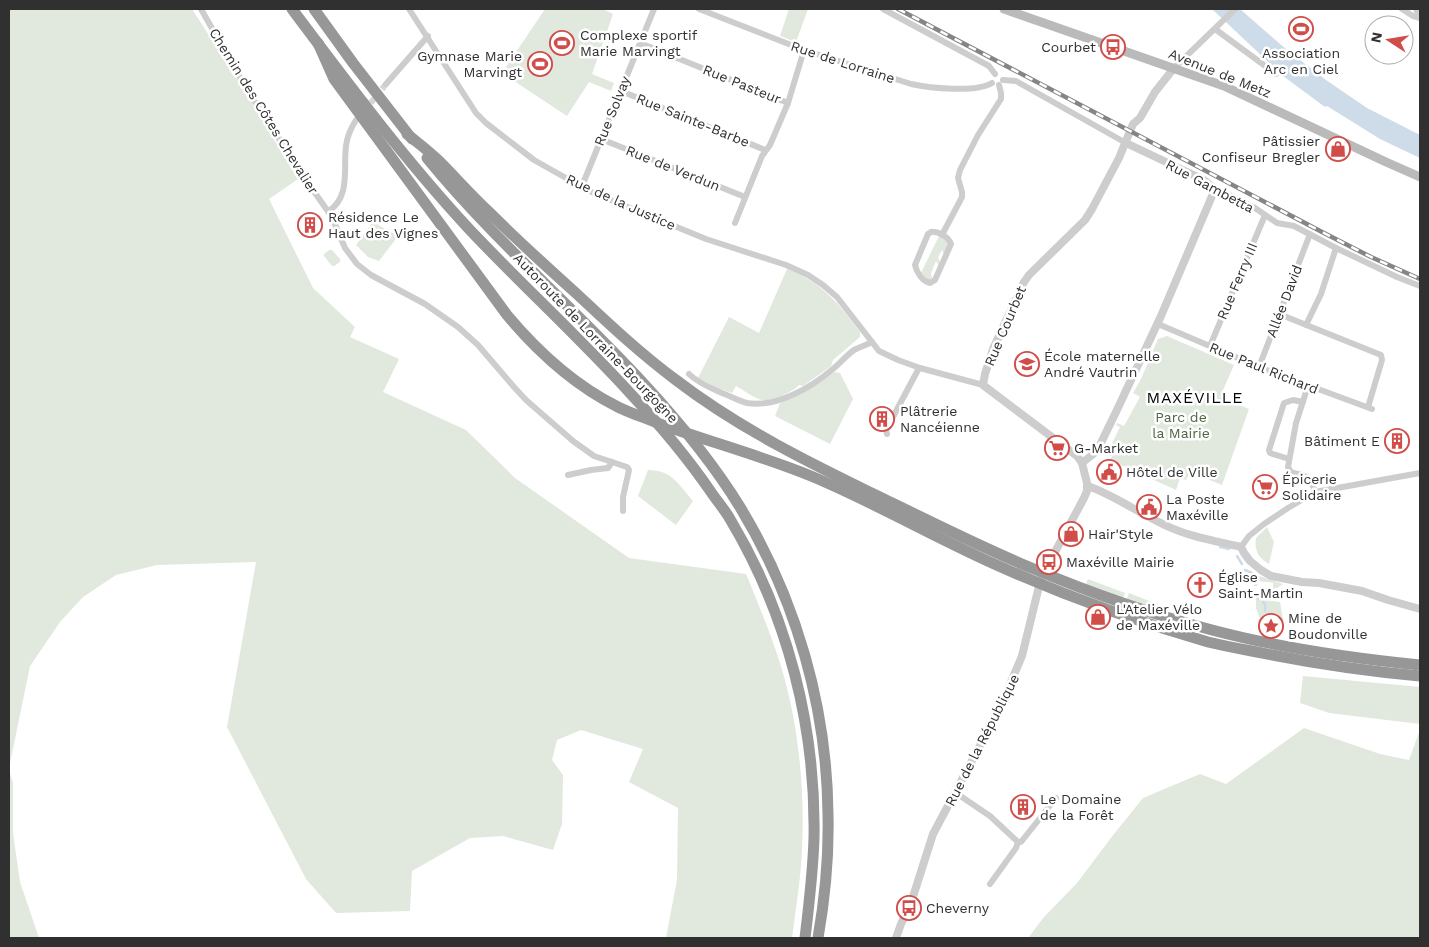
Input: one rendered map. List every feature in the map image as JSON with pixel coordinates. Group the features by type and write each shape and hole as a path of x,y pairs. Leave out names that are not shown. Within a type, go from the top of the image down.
{"highway":[{"name":"Autoroute de Lorraine-Bourgogne","path":"292,9 367,108 434,191 630,392 677,446 715,497 736,530 768,594 788,649 802,705 811,764 814,828 811,884 805,938"},
{"name":"Autoroute de Lorraine-Bourgogne","path":"314,9 407,134 438,171 497,235 644,384 690,437 728,489 754,533 778,582 792,618 808,668 819,718 826,769 828,815 827,858 818,938"},
{"path":"318,43 334,79 466,261 518,328 567,375 598,396 629,412 691,435 776,462 924,524 1124,603 1212,630 1313,652 1420,665"},
{"path":"407,134 437,159 486,210 602,318 676,380 721,412 757,434 844,480 1001,568 1089,603 1210,642 1327,665 1372,672 1420,676"}],"main road":[{"name":"Avenue de Metz","path":"1004,9 1224,86 1420,177"}],"street":[{"name":"Chemin des Côtes Chevalier","path":"200,9 246,88 303,176 329,211 345,248 362,269 425,304 458,327 478,345 514,387 542,415 594,456 627,467 629,470 623,497 623,511"},
{"name":"Rue de la Justice","path":"409,9 472,107 486,123 534,160 607,198 675,227 786,265 808,275 837,297 876,348 884,354 919,368 983,385"},
{"name":"Rue Solvay","path":"582,186 654,9"},
{"name":"Rue de Lorraine","path":"699,9 804,50 921,86 977,88 992,82"},
{"path":"883,9 989,66 995,74 1001,75 1001,99 978,135 960,170 958,178 962,197 942,235"},
{"path":"1174,68 1236,9"},
{"path":"1402,9 1420,18"},
{"path":"1416,9 1420,18"},
{"path":"1215,29 1276,74"},
{"path":"386,84 428,36"},
{"name":"Rue Pasteur","path":"640,43 788,103"},
{"path":"735,223 762,156 770,145 788,103 804,50"},
{"name":"Rue Courbet","path":"983,385 993,349 1024,282 1085,220 1126,143 1133,124 1140,118 1155,92 1174,68"},
{"path":"995,74 992,82 994,85 1001,83"},
{"name":"Rue Gambetta","path":"1001,83 1016,81 1126,143 1204,180 1215,189 1243,202 1278,223 1294,226 1336,248 1420,286"},
{"name":"Rue Sainte-Barbe","path":"621,91 765,150"},
{"path":"329,211 340,200 343,190 345,183 346,145 349,133 356,120"},
{"name":"Rue de Verdun","path":"601,139 745,197"},
{"path":"1082,463 1097,451 1116,412 1158,324 1215,189"},
{"name":"Rue Ferry III","path":"1210,346 1265,215"},
{"path":"934,232 942,235 951,241 951,246 935,280 932,283 927,282 917,270 916,262 928,234 934,232"},
{"name":"Allée David","path":"1259,367 1310,234"},
{"path":"1279,314 1306,325 1321,294 1336,248"},
{"name":"Rue Paul Richard","path":"1158,324 1259,367 1370,408 1382,360 1381,354 1306,325"},
{"path":"689,374 706,385 738,400 753,403 769,403 786,398 804,389 834,368 852,352 872,342"},
{"path":"887,434 886,430 919,368"},
{"path":"983,385 1074,454 1082,463 1088,486 1102,491 1182,533 1241,547"},
{"path":"1308,386 1296,423 1288,467 1294,473 1307,476 1315,492"},
{"path":"1289,459 1270,453 1269,450 1284,403 1293,400 1303,402"},
{"path":"568,475 608,468 612,462"},
{"path":"1241,547 1249,536 1270,520 1315,492 1420,473"},
{"name":"Rue de la République","path":"896,938 911,903 931,839 1008,692 1022,656 1041,578 1084,498 1088,486"},
{"path":"1241,547 1250,561 1271,576 1369,593 1420,608"},
{"path":"956,793 990,816 1018,842"},
{"path":"990,884 1016,848 1018,842 1021,842 1056,798"}],"green space":[{"path":"9,9 192,9 298,179 269,199 313,288 355,327 350,337 399,359 383,392 466,430 515,478 629,558 746,574 780,663 787,687 797,738 803,815 800,875 792,938 666,938 677,880 678,808 629,782 643,749 581,730 557,740 552,760 563,775 562,824 553,850 503,836 470,838 412,871 410,911 336,913 306,879 227,727 256,562 157,565 116,575 83,597 60,622 30,666 9,768"},
{"name":"Complexe sportif Marie Marvingt","path":"545,9 603,9 613,14 592,74 614,83 611,91 589,82 567,116 502,73"},
{"path":"789,9 808,9 796,42 780,36"},
{"path":"373,222 398,236 379,261 368,257 356,245"},
{"path":"939,236 949,242 944,255 942,250 938,257 939,266 936,261 931,273 932,279 927,280 921,273"},
{"path":"329,250 332,250 340,259 340,262 334,266 324,256"},
{"path":"787,269 811,281 829,295 860,332 860,337 833,360 831,366 803,386 799,385 776,398 762,400 736,386 732,393 698,378 729,317 759,333"},
{"name":"Parc de la Mairie","path":"1167,336 1234,365 1220,397 1249,409 1222,485 1190,472 1186,480 1180,478 1176,490 1110,460 1112,456 1107,454 1120,427 1116,425 1117,423 1124,426 1140,397 1133,393 1158,339"},
{"path":"834,372 840,373 853,399 830,444 775,416 780,403 815,385"},
{"path":"648,470 663,472 669,475 693,501 676,525 638,496"},
{"path":"1267,527 1274,542 1269,564 1262,559 1256,546 1256,538"},
{"path":"1256,575 1283,584 1273,589 1273,583 1258,581 1257,586 1254,586"},
{"path":"1088,579 1125,593 1116,617 1079,604"},
{"path":"1129,593 1162,606 1153,631 1120,619"},
{"path":"1256,593 1262,594 1264,600 1280,602 1283,619 1280,630 1264,629 1256,608"},
{"path":"1303,676 1420,687 1420,724 1329,713 1300,703"},
{"path":"1304,728 1380,754 1409,760 1420,730 1420,938 1028,938 1044,917 1077,883 1143,798 1200,774 1226,784"},
{"path":"9,770 13,783 13,833 20,882 39,938 9,938"}],"water":[{"path":"1212,9 1240,9 1287,50 1326,80 1367,108 1420,135 1420,158 1380,139 1327,106 1325,107 1279,73"}],"waterway":[{"path":"1220,547 1229,549"},
{"path":"1237,556 1242,564"},
{"path":"1245,570 1252,573"},
{"path":"1257,594 1259,599"},
{"path":"1263,602 1265,604 1265,611"}],"tunnel":[{"path":"365,110 386,84"}],"railway":[{"path":"898,9 1322,232 1420,279"}],"place":[{"name":"Association Arc en Ciel","path":"1301,29"},
{"name":"Complexe sportif Marie Marvingt","path":"562,43"},
{"name":"Courbet","path":"1113,47"},
{"name":"Gymnase Marie Marvingt","path":"540,64"},
{"name":"Pâtissier Confiseur Bregler","path":"1338,149"},
{"name":"Résidence Le Haut des Vignes","path":"310,225"},
{"name":"École maternelle André Vautrin","path":"1027,364"},
{"name":"Plâtrerie Nancéienne","path":"882,419"},
{"name":"Bâtiment E","path":"1397,441"},
{"name":"G-Market","path":"1057,448"},
{"name":"Hôtel de Ville","path":"1109,472"},
{"name":"Épicerie Solidaire","path":"1265,487"},
{"name":"La Poste Maxéville","path":"1149,507"},
{"name":"Hair'Style","path":"1071,534"},
{"name":"Maxéville Mairie","path":"1049,562"},
{"name":"Église Saint-Martin","path":"1200,585"},
{"name":"L'Atelier Vélo de Maxéville","path":"1098,617"},
{"name":"Mine de Boudonville","path":"1271,626"},
{"name":"Le Domaine de la Forêt","path":"1023,807"},
{"name":"Cheverny","path":"909,908"}],"district":[{"name":"MAXÉVILLE","path":"1195,397"}]}
